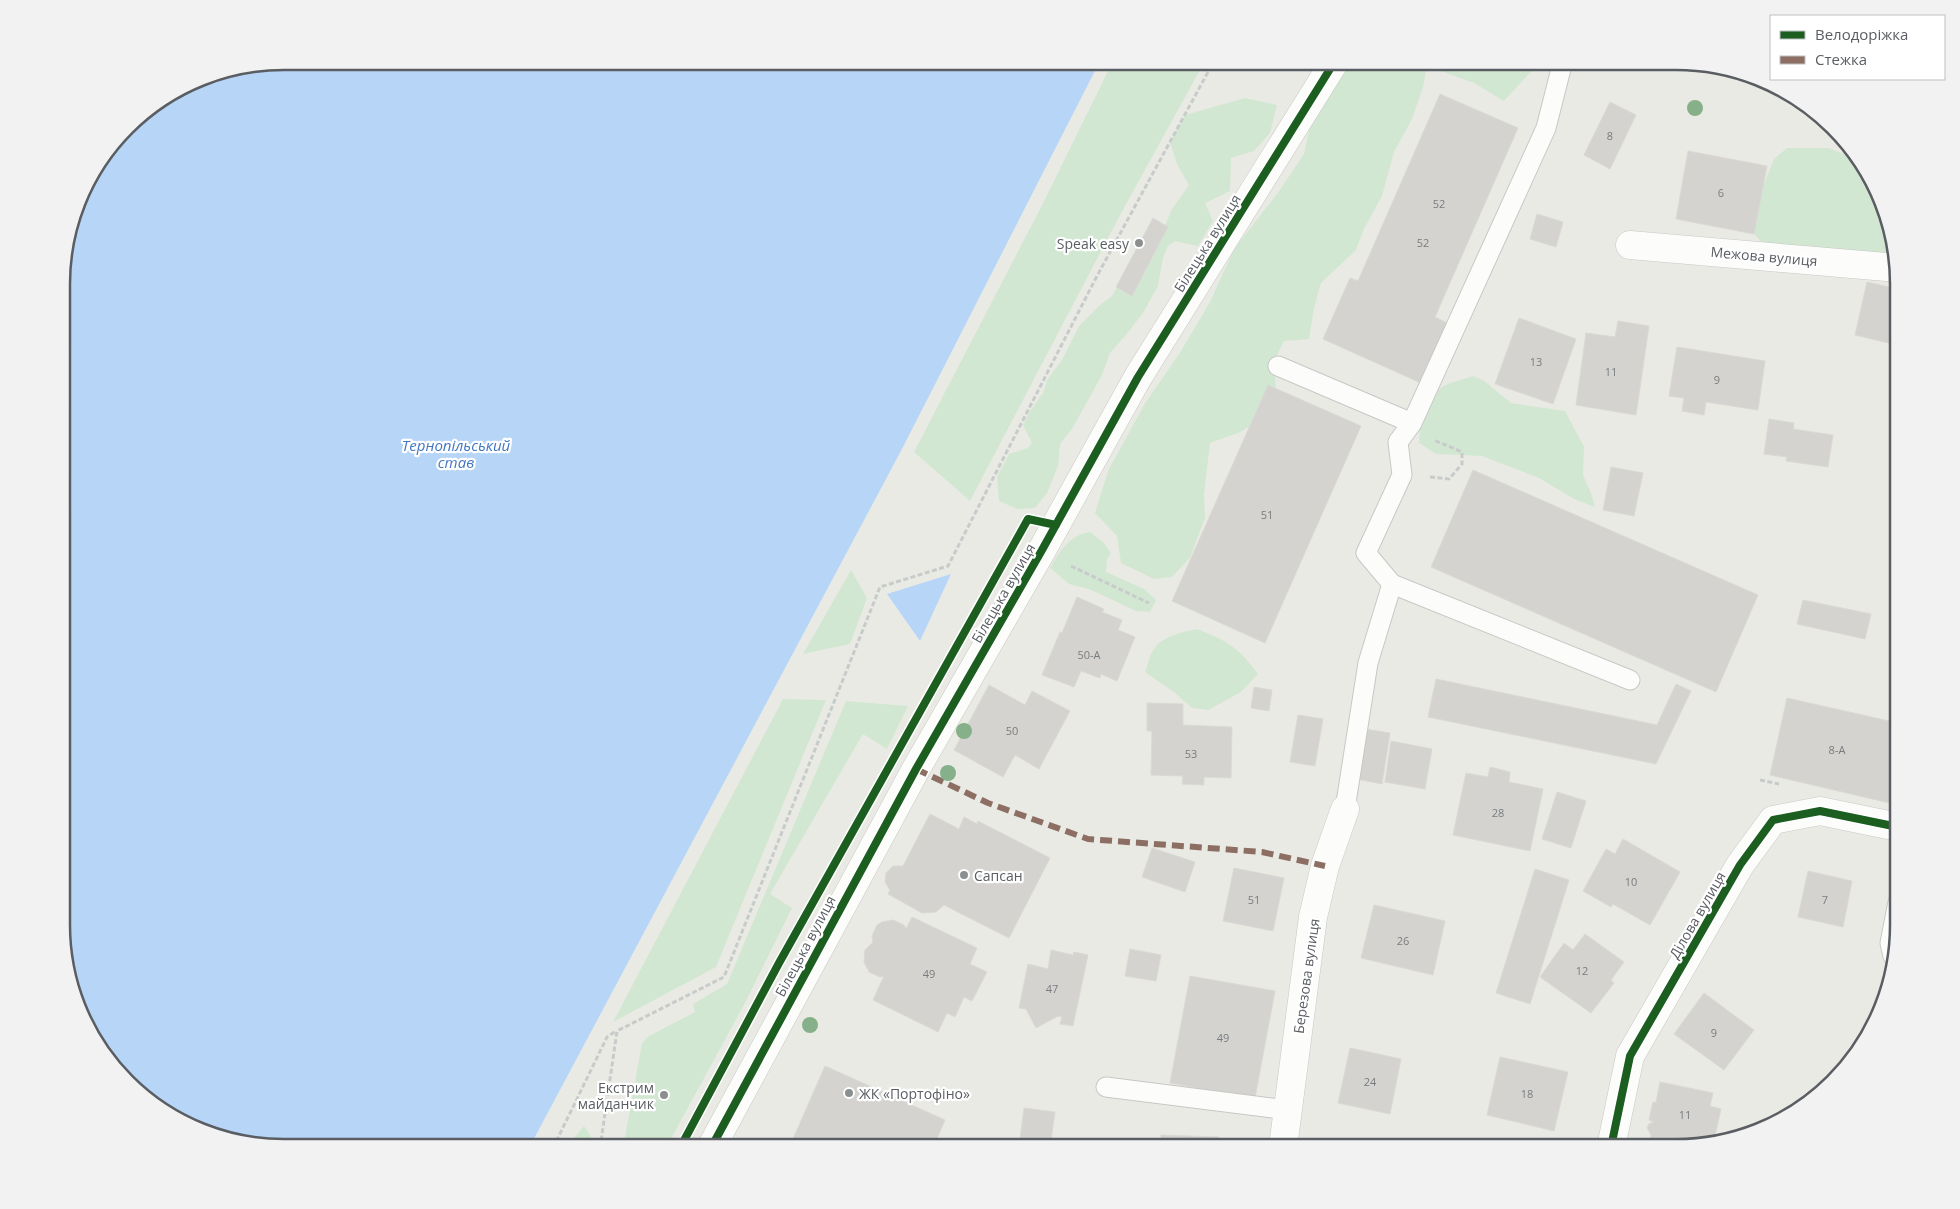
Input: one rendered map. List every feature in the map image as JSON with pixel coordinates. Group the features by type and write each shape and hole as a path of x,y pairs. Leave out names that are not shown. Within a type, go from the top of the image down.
{"street":[{"name":"Білецька вулиця","path":"716,1139 916,768 1042,550 1138,377 1329,70"},
{"name":"Межова вулиця","path":"1630,245 1890,267"},
{"name":"Березова вулиця","path":"1284,1139 1313,917 1325,866 1345,809"},
{"name":"Ділова вулиця","path":"1614,1139 1630,1056 1740,865 1773,820 1820,811 1890,825"}],"lane":[{"path":"1561,70 1546,128 1412,423 1398,442 1402,474 1366,553 1392,584 1630,680"},
{"path":"1278,366 1412,423"},
{"path":"1345,809 1368,663 1392,584"},
{"path":"1106,1087 1288,1110"}],"path":[{"path":"557,1139 607,1037 724,977 880,587 948,566 1097,276 1209,70"},
{"path":"1402,474 1449,479 1462,464 1462,452 1424,435 1412,423"},
{"path":"1062,562 1150,603"},
{"path":"601,1139 617,1031"}],"green space":[{"path":"1109,70 1200,70 1119,217 970,501 914,452 1041,207"},
{"path":"1318,70 1426,70 1423,87 1412,119 1394,152 1382,196 1364,229 1356,250 1321,283 1314,308 1309,339 1284,341 1274,361 1276,390 1256,423 1238,433 1210,443 1204,494 1205,518 1190,558 1172,577 1154,579 1121,563 1117,536 1095,513 1108,471 1144,405 1181,351 1210,302 1234,249 1277,194 1304,154 1320,77"},
{"path":"1438,70 1533,70 1504,101 1474,83"},
{"path":"1245,98 1277,105 1270,133 1254,151 1231,158 1230,191 1205,203 1213,221 1198,246 1175,241 1168,246 1163,258 1158,286 1143,313 1110,353 1102,375 1072,429 1060,444 1058,466 1047,493 1035,508 1017,509 999,501 997,477 1009,454 1028,448 1032,443 1023,425 1043,393 1047,380 1062,360 1079,326 1112,296 1123,276 1161,235 1172,209 1189,185 1177,164 1170,142 1185,115"},
{"path":"1787,148 1828,148 1847,155 1874,202 1883,228 1888,256 1776,258 1747,226 1774,159"},
{"path":"1473,376 1483,380 1511,403 1565,411 1584,447 1583,475 1595,507 1574,499 1539,478 1482,456 1436,454 1419,443 1425,406 1433,394 1447,385"},
{"path":"1090,532 1103,542 1111,553 1107,560 1106,572 1144,589 1156,600 1150,612 1136,611 1089,589 1069,584 1050,568 1071,540 1076,536"},
{"path":"851,570 867,598 850,644 803,654"},
{"path":"1197,629 1232,646 1258,674 1241,692 1208,710 1192,708 1175,693 1145,672 1152,651 1162,641 1173,635"},
{"path":"783,699 826,700 716,967 613,1022"},
{"path":"846,701 908,706 887,749 863,734 770,894 792,908 745,1003 671,1139 625,1139 642,1043 649,1036 695,1012 693,1004 727,984"},
{"path":"584,1126 592,1139 573,1139"}],"water":[{"name":"Тернопільський став","path":"270,70 1095,70 902,449 534,1139 270,1139 242,1135 202,1123 165,1103 143,1086 114,1055 92,1020 81,994 74,967 70,939 70,270 77,228 92,189 106,165 123,143 154,114 189,92 215,81 242,74"},
{"path":"951,574 920,641 887,594"}],"building":[{"path":"1752,84 1771,92 1783,100"},
{"path":"1440,94 1518,128 1435,317 1449,324 1423,384 1323,339 1350,278 1358,281"},
{"path":"1610,102 1636,115 1610,169 1584,155"},
{"path":"1688,151 1767,166 1754,234 1676,219"},
{"path":"1537,214 1563,222 1556,247 1530,239"},
{"path":"1153,218 1168,227 1132,296 1116,287"},
{"path":"1867,282 1890,287 1890,343 1855,335"},
{"path":"1519,318 1576,339 1553,404 1495,384"},
{"path":"1618,321 1649,326 1636,415 1576,405 1586,333 1615,337"},
{"path":"1677,347 1765,361 1758,410 1706,402 1704,415 1682,411 1684,398 1669,396"},
{"path":"1268,385 1361,426 1265,643 1172,601"},
{"path":"1769,419 1794,423 1793,429 1833,435 1828,467 1786,461 1787,457 1764,454"},
{"path":"1611,467 1643,473 1634,516 1603,510"},
{"path":"1473,470 1758,595 1716,692 1431,567"},
{"path":"1077,597 1104,609 1102,612 1122,620 1118,630 1135,637 1117,681 1101,674 1100,678 1081,671 1074,687 1042,675"},
{"path":"1803,600 1871,614 1865,639 1797,624"},
{"path":"1436,679 1657,725 1676,684 1691,691 1656,764 1428,717"},
{"path":"989,685 1025,705 1032,691 1070,711 1039,769 1015,755 1003,777 954,750"},
{"path":"1254,687 1272,690 1269,711 1251,708"},
{"path":"1787,698 1890,721 1890,803 1770,775"},
{"path":"1147,703 1183,704 1183,725 1232,727 1231,778 1204,777 1204,785 1182,784 1183,776 1151,775 1152,731 1147,731"},
{"path":"1298,715 1323,719 1315,766 1290,762"},
{"path":"1365,729 1390,733 1382,784 1357,779"},
{"path":"1391,741 1432,749 1425,789 1385,782"},
{"path":"1490,767 1510,772 1509,782 1543,789 1530,851 1453,835 1466,773 1488,777"},
{"path":"1557,792 1586,801 1571,848 1542,839"},
{"name":"Сапсан","path":"930,814 959,829 964,817 977,824 978,821 1050,858 1009,938 944,905 936,912 922,913 888,894 890,890 885,882 886,873 893,866 903,866"},
{"path":"1623,839 1680,872 1650,925 1613,904 1611,907 1583,891 1606,849 1615,854"},
{"path":"1152,848 1195,862 1185,892 1142,877"},
{"path":"1234,868 1284,878 1273,931 1223,921"},
{"path":"1535,869 1569,880 1530,1004 1496,993"},
{"path":"1808,871 1852,881 1843,927 1798,917"},
{"path":"1374,905 1445,921 1433,975 1361,958"},
{"path":"912,917 977,948 970,964 987,972 972,1001 964,997 955,1017 947,1013 938,1032 873,1000 884,976 880,977 869,972 864,962 865,950 873,942 872,936 877,925 893,920 904,925 906,929"},
{"path":"1585,934 1624,962 1611,980 1614,983 1591,1013 1540,977 1564,943 1573,950"},
{"path":"1130,949 1161,955 1156,981 1125,976"},
{"path":"1051,950 1073,955 1074,952 1088,955 1073,1026 1060,1024 1062,1017 1058,1016 1036,1028 1026,1009 1019,1008 1028,964 1048,969"},
{"path":"1190,976 1275,991 1255,1098 1170,1083"},
{"path":"1704,993 1754,1030 1724,1070 1674,1034"},
{"path":"1350,1048 1401,1059 1390,1114 1338,1103"},
{"path":"1500,1057 1568,1072 1554,1131 1487,1115"},
{"name":"ЖК «Портофіно»","path":"825,1066 945,1120 937,1139 793,1139"},
{"path":"1660,1082 1713,1093 1710,1106 1721,1109 1715,1135 1690,1139 1650,1139 1651,1135 1647,1128 1649,1124 1654,1122 1649,1120 1653,1102 1658,1103 1656,1102"},
{"path":"1024,1108 1055,1112 1051,1139 1020,1139"},
{"path":"1161,1135 1219,1137 1219,1139 1161,1139"}],"marked path":[{"path":"916,769 988,803 1088,839 1262,852 1325,866"}],"cycle path":[{"path":"716,1139 916,769 1042,550 1138,377 1329,70"},
{"path":"685,1139 779,963 1028,519 1056,525"},
{"path":"1613,1139 1630,1056 1740,865 1773,820 1820,811 1890,825"}],"place":[{"name":"Speak easy","path":"1139,243"},
{"name":"Сапсан","path":"964,875"},
{"name":"ЖК «Портофіно»","path":"849,1093"},
{"name":"Екстрим майданчик","path":"664,1095"}]}
